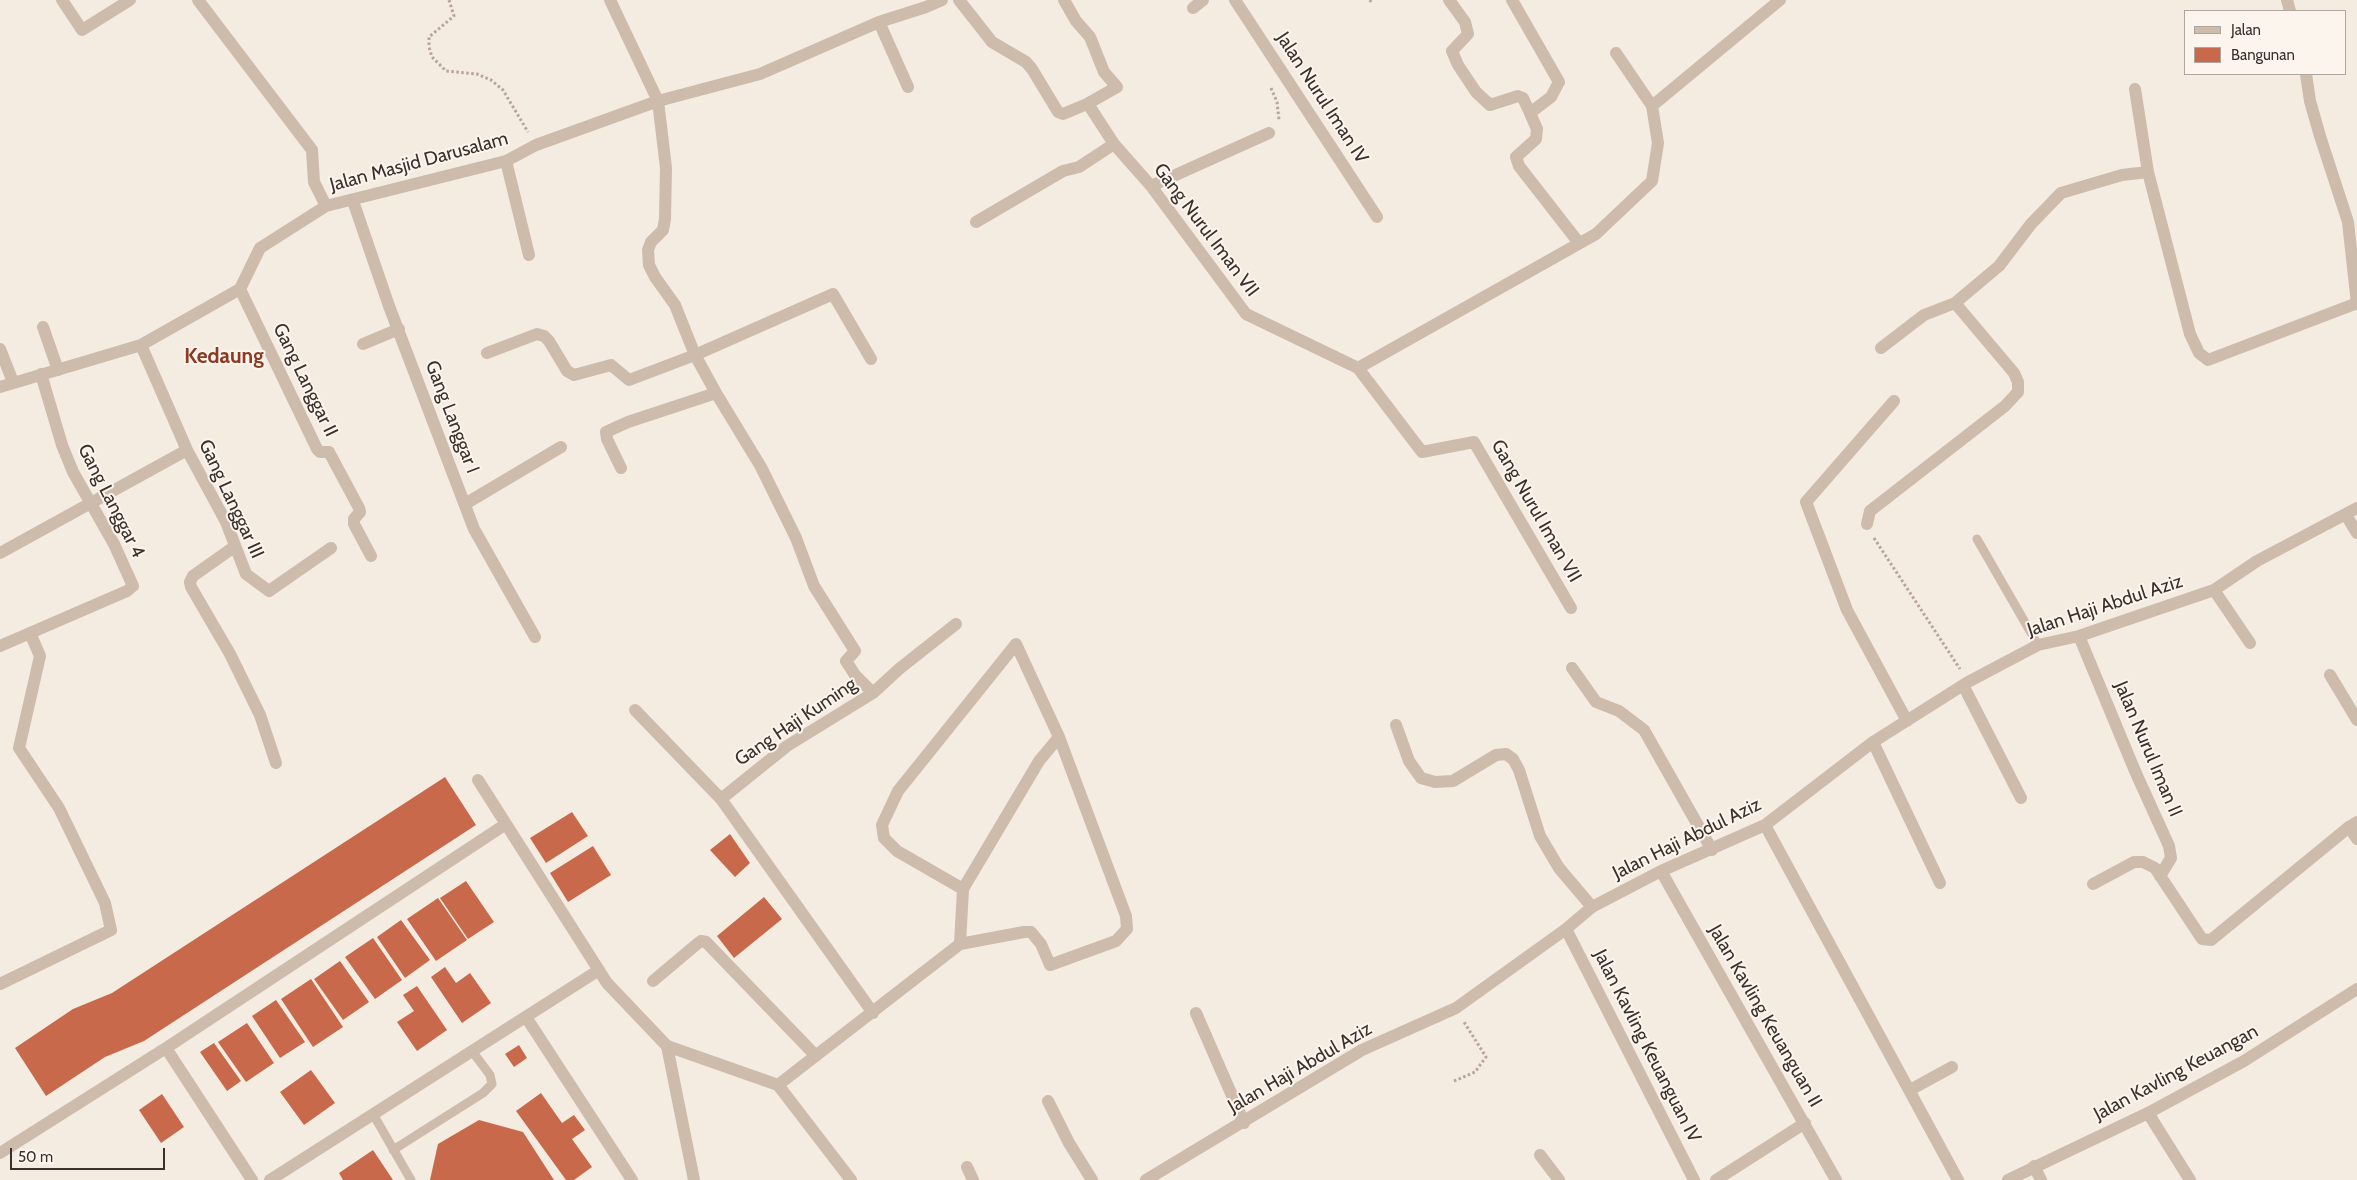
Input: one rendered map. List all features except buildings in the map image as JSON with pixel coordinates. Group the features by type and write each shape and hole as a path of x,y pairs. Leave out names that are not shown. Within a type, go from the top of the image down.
{"street":[{"path":"62,0 82,30 130,0"},
{"path":"198,0 312,150 314,182 326,206"},
{"path":"610,0 658,101 666,168 665,219 663,230 651,242 648,250 649,265 654,277 675,305 695,355 716,393 761,467 796,538 814,586 855,651 846,661 855,675 872,693"},
{"path":"959,0 992,42 1026,62 1058,112 1063,114 1087,104 1117,87 1104,72 1090,37 1076,21 1064,0"},
{"name":"Jalan Nurul Iman IV","path":"1235,0 1377,217"},
{"path":"1449,0 1465,22 1468,34 1452,51 1458,64 1476,92 1490,105 1518,96 1523,98 1537,129 1536,139 1516,157 1519,166 1579,243"},
{"path":"1512,0 1559,82 1551,98 1530,112"},
{"path":"1652,106 1780,0"},
{"name":"Jalan Masjid Darusalam","path":"240,289 260,248 326,206 353,201 506,161 536,145 658,101 760,74 879,22 939,1"},
{"path":"879,22 908,87"},
{"path":"1358,368 1596,234 1652,181 1658,143 1652,106 1616,53"},
{"path":"2135,90 2148,172 2190,334 2199,353 2208,360 2357,303 2353,219 2320,136 2310,101 2306,75"},
{"name":"Gang Nurul Iman VII","path":"1087,104 1114,144 1151,186 1246,314 1358,368 1422,452 1474,442 1571,608"},
{"path":"1151,186 1269,133"},
{"path":"976,222 1063,171 1079,167 1114,144"},
{"path":"506,161 529,254"},
{"path":"1881,348 1924,315 1955,303 1999,266 2031,224 2061,194 2122,175 2148,172"},
{"name":"Gang Langgar I","path":"353,201 474,529 536,637"},
{"path":"0,386 141,345 240,289"},
{"name":"Gang Langgar II","path":"240,289 317,449 320,452 329,452 359,508 360,512 354,519 354,524 371,556"},
{"path":"487,352 537,334 544,336 550,341 567,371 574,375 611,365 629,380 695,355 833,294 871,359"},
{"path":"1867,524 1870,511 2005,406 2018,392 2018,382 2014,373 1955,303"},
{"path":"43,327 58,370"},
{"path":"363,344 399,329"},
{"name":"Gang Langgar III","path":"141,345 187,450 226,522 234,547 246,574 269,592 331,548"},
{"path":"0,349 14,382"},
{"name":"Gang Langgar 4","path":"30,633 127,591 133,586 114,544 73,472 62,445 41,374"},
{"path":"622,468 607,439 606,432 628,422 716,393"},
{"path":"1894,401 1806,502 1847,610 1907,721"},
{"path":"465,504 561,447"},
{"path":"0,553 187,450"},
{"path":"2352,511 2357,533"},
{"name":"Jalan Haji Abdul Aziz","path":"1146,1180 1244,1123 1362,1050 1456,1008 1566,929 1592,906 1661,871 1765,825 1873,742 1965,684 2038,645 2079,636 2214,590 2257,561 2352,511"},
{"path":"234,547 193,576 190,587 230,654 252,697 276,763"},
{"path":"2214,590 2250,643"},
{"name":"Gang Haji Kuming","path":"721,799 787,746 872,693 956,624"},
{"path":"0,646 30,633 40,656 19,748 59,808 105,903 111,930 0,984"},
{"name":"Jalan Nurul Iman II","path":"2079,636 2135,771 2169,846 2172,858 2160,876"},
{"path":"778,1085 960,944 1032,932 1041,944 1050,965 1116,940 1123,936 1127,929 1126,916 1059,737 1016,644 898,791 882,825 884,838 897,851 963,888"},
{"path":"1572,668 1596,702 1619,711 1644,730 1712,850"},
{"path":"2330,675 2357,720"},
{"path":"1965,684 2021,798"},
{"path":"635,710 721,799 873,1013"},
{"path":"1396,725 1409,761 1421,778 1435,782 1453,781 1496,755 1506,754 1513,759 1519,770 1540,836 1559,868 1592,906"},
{"path":"960,944 963,888 1039,761 1059,737"},
{"path":"1873,742 1940,883"},
{"path":"478,780 607,983 667,1046 778,1085 851,1180"},
{"path":"0,1153 166,1048 506,824"},
{"path":"2093,884 2134,862 2143,862 2155,868 2202,939 2211,940 2353,824 2357,839"},
{"path":"1765,825 1958,1180"},
{"name":"Jalan Kavling Keuanguan II","path":"1661,871 1836,1180"},
{"name":"Jalan Kavling Keuanguan IV","path":"1566,929 1694,1180"},
{"path":"653,981 701,941 706,942 816,1056"},
{"path":"270,1180 599,970"},
{"name":"Jalan Kavling Keuangan","path":"2008,1180 2148,1113 2244,1061 2357,990"},
{"path":"1196,1013 1244,1123"},
{"path":"526,1017 632,1180"},
{"path":"667,1046 694,1180"},
{"path":"166,1048 252,1180"},
{"path":"1910,1090 1952,1067"},
{"path":"1048,1101 1069,1142 1092,1180"},
{"path":"2148,1113 2190,1180"},
{"path":"1716,1180 1806,1124"},
{"path":"1540,1155 1559,1180"},
{"path":"2034,1166 2041,1180"},
{"path":"967,1167 973,1180"}],"lane":[{"path":"1977,539 2038,645"},
{"path":"393,1150 483,1093 492,1084 490,1075 472,1051"},
{"path":"373,1114 411,1180"}],"path":[{"path":"449,0 454,16 429,37 429,48 432,57 446,71 477,74 491,80 503,90 536,145"},
{"path":"1269,85 1278,102 1280,115 1277,126 1269,133"},
{"path":"1867,524 1965,684"},
{"path":"1454,1081 1475,1072 1486,1057 1456,1008"}],"district":[{"name":"Kedaung","path":"224,357"}]}
